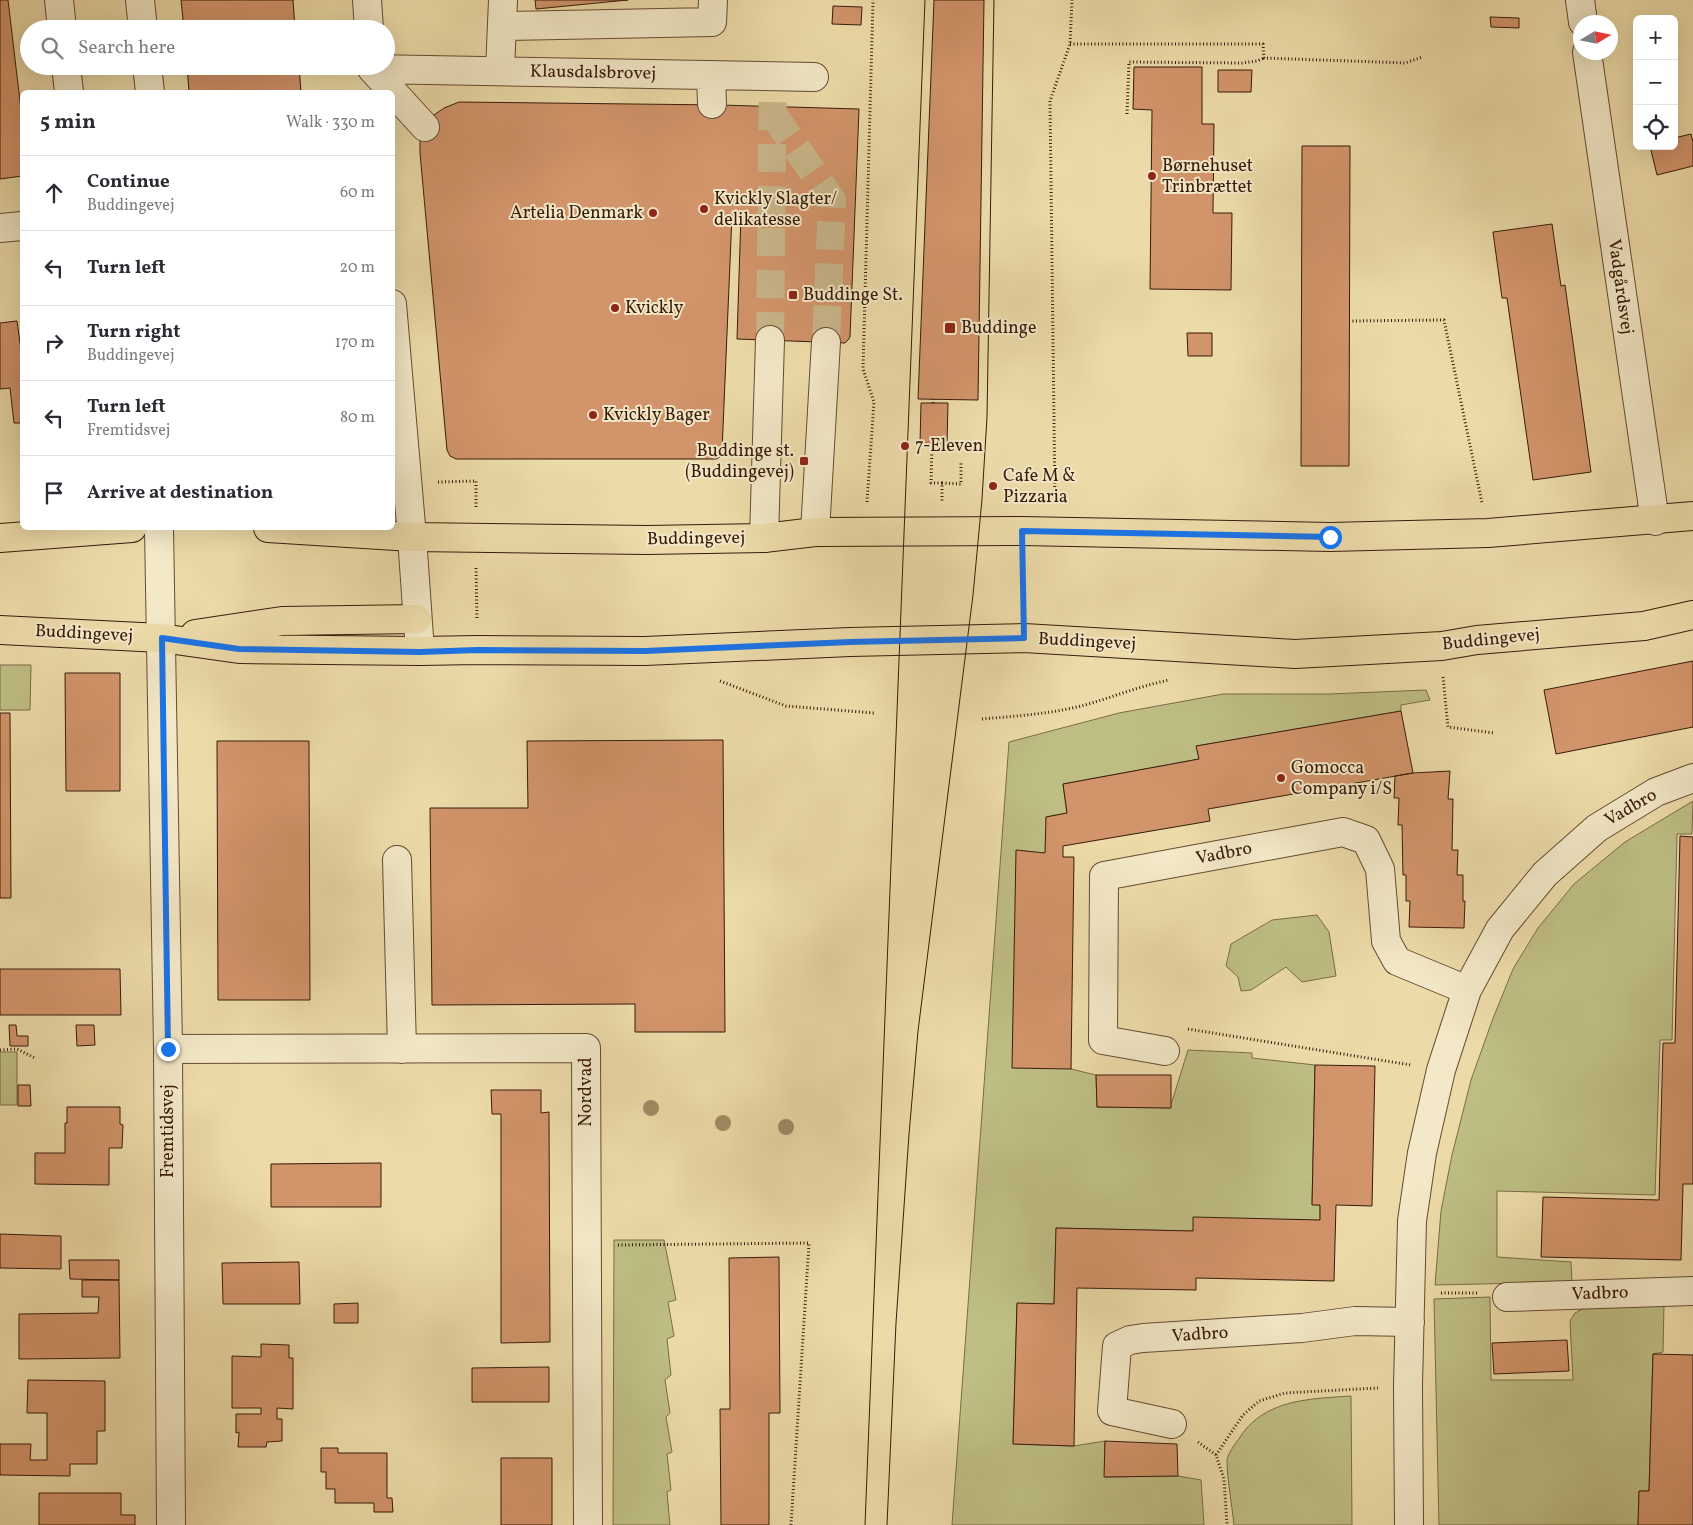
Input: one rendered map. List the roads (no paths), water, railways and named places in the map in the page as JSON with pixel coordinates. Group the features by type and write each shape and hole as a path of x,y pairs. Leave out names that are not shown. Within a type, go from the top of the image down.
{"main road":[{"name":"Buddingevej","path":"300,530 412,537 647,540 764,538 815,532 1022,531 1330,537 1488,533 1655,521 1693,516"},
{"path":"0,538 106,530"},
{"name":"Buddingevej","path":"0,630 162,638 239,649 420,652 477,650 645,651 850,642 1024,638 1295,654 1442,646 1478,640 1644,626 1693,614"},
{"path":"162,638 282,621 417,619"}],"street":[{"path":"59,0 61,20"},
{"path":"140,0 142,20"},
{"path":"366,0 368,20"},
{"path":"500,71 502,13 712,22 713,0"},
{"path":"1580,0 1582,15"},
{"name":"Vadgårdsvej","path":"1588,60 1655,521"},
{"name":"Klausdalsbrovej","path":"372,76 500,71 814,76"},
{"path":"67,75 69,90"},
{"path":"148,75 150,90"},
{"path":"712,75 712,104"},
{"path":"372,76 387,90"},
{"path":"395,98 425,127"},
{"path":"0,228 20,226"},
{"path":"395,339 420,652"},
{"path":"764,538 770,340"},
{"path":"815,532 826,342"},
{"name":"Fremtidsvej","path":"159,530 168,1049 171,1525"},
{"name":"Vadbro","path":"1409,1525 1408,1386 1412,1221 1422,1154 1442,1070 1467,990 1500,929 1544,874 1597,828 1656,792 1693,778"},
{"name":"Vadbro","path":"1165,1051 1103,1040 1104,876 1343,832 1366,840 1380,869 1386,941 1396,961 1467,990"},
{"path":"397,860 402,1049"},
{"name":"Nordvad","path":"168,1049 586,1048 588,1525"},
{"name":"Vadbro","path":"1507,1297 1693,1291"},
{"name":"Vadbro","path":"1172,1424 1112,1412 1117,1346 1130,1340 1143,1338 1302,1328 1355,1321 1410,1322"}],"tunnel":[{"path":"770,340 773,76"},
{"path":"773,114 832,200 826,342"}],"tram line":[{"path":"865,1525 925,0"},
{"path":"887,1525 896,1323 918,1031 973,595 982,499 987,417 994,0"}],"place":[{"name":"Børnehuset Trinbrættet","path":"1152,176"},
{"name":"Kvickly Slagter/ delikatesse","path":"704,209"},
{"name":"Artelia Denmark","path":"653,213"},
{"name":"Buddinge St.","path":"793,295"},
{"name":"Kvickly","path":"615,308"},
{"name":"Buddinge","path":"950,328"},
{"name":"Kvickly Bager","path":"593,415"},
{"name":"7-Eleven","path":"905,446"},
{"name":"Buddinge st. (Buddingevej)","path":"804,461"},
{"name":"Cafe M & Pizzaria","path":"993,486"},
{"name":"Gomocca Company i/S","path":"1281,778"}]}
